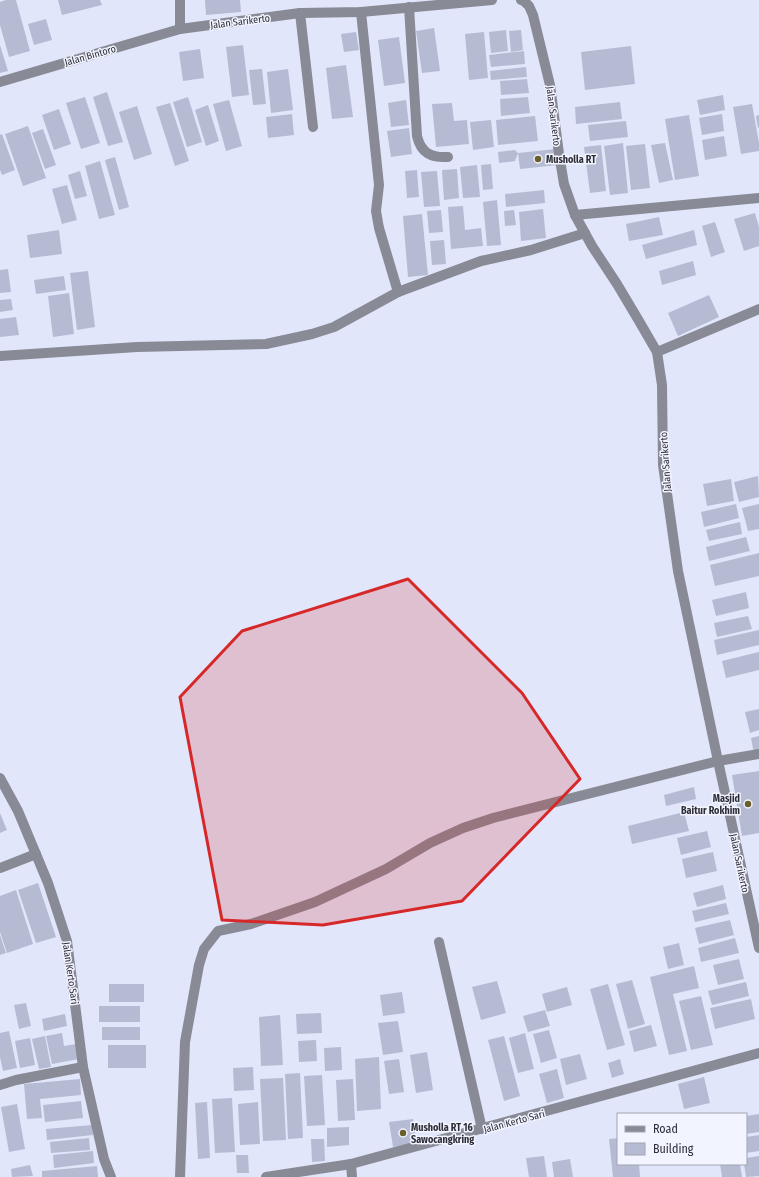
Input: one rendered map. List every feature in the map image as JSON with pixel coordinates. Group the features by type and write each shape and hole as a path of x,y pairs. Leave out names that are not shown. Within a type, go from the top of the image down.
{"street":[{"path":"180,0 180,29"},
{"name":"Jalan Sarikerto","path":"180,29 300,14 360,12 492,0"},
{"name":"Jalan Sarikerto","path":"524,0 529,6 533,15 550,85 564,184 574,215 657,352 662,386 663,465 678,571 759,948"},
{"path":"409,8 417,136 422,150 437,158 448,157"},
{"path":"360,12 379,185 376,210 379,228 398,292"},
{"path":"300,14 313,127"},
{"name":"Jalan Bintoro","path":"0,82 180,29"},
{"path":"574,215 759,198"},
{"path":"0,356 137,347 266,344 312,334 334,327 398,292 481,261 531,250 585,233"},
{"path":"657,352 759,309"},
{"path":"180,1177 185,1042 199,966 204,949 218,931 251,924 315,902 386,869 430,843 463,828 493,818 718,761 759,754"},
{"name":"Jalan Kerto Sari","path":"0,778 18,811 48,883 67,941 83,1067 104,1159 111,1177"},
{"path":"0,868 36,854"},
{"path":"439,942 482,1130"},
{"name":"Jalan Kerto Sari","path":"266,1177 351,1164 482,1130 759,1053"},
{"path":"0,1085 83,1067"},
{"path":"351,1164 352,1177"}],"highlighted area":[{"path":"408,579 522,693 580,779 462,901 323,925 222,920 180,697 242,631"}],"building":[{"path":"6,0 16,0 30,51 9,57 0,25 0,2"},
{"path":"58,0 100,0 102,5 62,15"},
{"path":"205,0 240,0 241,12 206,15"},
{"path":"46,19 52,40 34,45 28,24"},
{"path":"434,28 440,71 422,73 416,31"},
{"path":"506,30 508,51 491,53 489,32"},
{"path":"521,30 523,50 511,52 509,31"},
{"path":"356,32 359,50 344,52 341,34"},
{"path":"484,32 488,78 469,80 465,34"},
{"path":"399,37 405,83 384,86 378,40"},
{"path":"0,45 8,71 0,73"},
{"path":"243,45 249,95 232,97 226,47"},
{"path":"631,46 635,84 585,90 581,52"},
{"path":"200,49 204,78 183,81 179,52"},
{"path":"524,51 525,64 491,67 489,55"},
{"path":"346,65 353,117 332,119 326,68"},
{"path":"526,67 527,77 491,80 490,71"},
{"path":"262,69 266,104 253,105 249,70"},
{"path":"288,69 293,110 271,113 267,72"},
{"path":"527,79 529,93 501,95 500,81"},
{"path":"107,92 123,142 108,146 93,97"},
{"path":"723,95 725,110 700,115 697,100"},
{"path":"85,97 100,143 81,149 66,103"},
{"path":"188,97 202,142 187,147 173,102"},
{"path":"528,97 530,113 501,116 500,99"},
{"path":"229,100 242,146 226,151 213,104"},
{"path":"406,100 409,125 391,127 388,103"},
{"path":"620,102 622,119 576,124 575,107"},
{"path":"170,103 189,161 175,166 156,107"},
{"path":"452,103 454,121 467,120 469,144 436,147 432,104"},
{"path":"752,104 759,151 741,154 733,107"},
{"path":"208,105 219,141 206,146 195,110"},
{"path":"137,106 152,154 134,160 119,112"},
{"path":"59,109 71,144 54,150 42,115"},
{"path":"292,114 294,135 268,138 266,117"},
{"path":"722,114 724,131 702,135 699,118"},
{"path":"689,115 699,176 675,180 665,119"},
{"path":"759,115 759,127 758,128 756,116"},
{"path":"535,116 538,141 498,145 496,120"},
{"path":"491,120 494,147 473,150 470,122"},
{"path":"626,121 628,137 590,141 588,125"},
{"path":"28,126 46,178 23,186 5,134"},
{"path":"409,128 412,154 391,157 387,131"},
{"path":"43,129 56,165 45,169 32,133"},
{"path":"2,134 15,170 2,175 0,170 0,135"},
{"path":"724,136 727,156 705,160 702,140"},
{"path":"623,143 628,193 610,195 604,146"},
{"path":"665,143 673,180 659,183 651,145"},
{"path":"645,144 650,188 631,190 626,146"},
{"path":"601,145 606,191 590,193 584,147"},
{"name":"Musholla RT","path":"556,149 558,165 520,169 518,153"},
{"path":"515,150 518,153 515,161 499,163 498,152"},
{"path":"115,157 129,207 119,210 105,160"},
{"path":"100,161 115,215 99,219 85,166"},
{"path":"491,164 493,189 483,190 481,165"},
{"path":"477,165 480,197 463,198 460,167"},
{"path":"457,169 459,198 444,200 442,170"},
{"path":"417,170 419,197 407,198 405,171"},
{"path":"80,171 87,196 75,199 68,175"},
{"path":"437,171 440,206 424,207 421,172"},
{"path":"67,185 77,220 62,224 52,189"},
{"path":"544,190 545,203 506,207 505,194"},
{"path":"497,200 501,245 487,246 483,202"},
{"path":"463,206 465,230 481,228 483,246 451,249 448,207"},
{"path":"543,209 546,238 521,241 519,212"},
{"path":"441,210 443,232 429,233 427,211"},
{"path":"514,210 516,225 505,226 504,211"},
{"path":"755,213 759,227 759,246 744,251 734,219"},
{"path":"422,214 428,275 408,277 403,216"},
{"path":"659,217 663,235 629,241 626,224"},
{"path":"715,222 725,252 711,257 702,226"},
{"path":"59,230 62,254 30,258 27,235"},
{"path":"694,230 697,245 646,259 642,245"},
{"path":"444,240 446,264 432,265 430,241"},
{"path":"693,261 696,275 662,285 659,271"},
{"path":"8,269 11,292 0,293 0,270"},
{"path":"88,271 95,327 77,330 70,273"},
{"path":"64,276 66,290 36,294 34,280"},
{"path":"69,293 74,334 53,337 48,296"},
{"path":"709,295 719,317 678,336 668,313"},
{"path":"11,299 13,310 0,312 0,300"},
{"path":"16,317 19,335 0,337 0,319"},
{"path":"758,476 759,497 739,502 734,482"},
{"path":"731,479 734,501 707,506 703,484"},
{"path":"736,504 739,518 704,527 701,512"},
{"path":"759,504 759,529 748,531 742,508"},
{"path":"740,522 742,534 709,541 706,530"},
{"path":"746,537 750,551 709,561 706,547"},
{"path":"759,553 759,576 715,586 710,565"},
{"path":"746,592 749,608 716,616 712,600"},
{"path":"748,616 752,629 717,637 714,623"},
{"path":"759,630 759,645 717,655 714,640"},
{"path":"759,652 759,670 726,678 722,661"},
{"path":"759,709 759,730 750,733 745,712"},
{"path":"759,736 759,753 754,754 751,738"},
{"name":"Masjid Baitur Rokhim","path":"759,771 759,833 742,836 732,775"},
{"path":"694,787 696,799 666,806 664,795"},
{"path":"684,812 689,831 632,844 628,826"},
{"path":"0,813 7,830 0,833"},
{"path":"707,831 711,847 681,855 677,838"},
{"path":"713,852 717,871 686,878 682,859"},
{"path":"38,883 56,937 36,943 18,890"},
{"path":"723,885 726,899 697,907 693,893"},
{"path":"16,890 33,944 7,953 0,932 0,896"},
{"path":"726,903 729,914 695,922 692,911"},
{"path":"730,920 734,935 699,944 695,928"},
{"path":"0,935 6,953 0,955"},
{"path":"735,938 739,953 701,962 698,948"},
{"path":"679,943 684,965 668,969 663,947"},
{"path":"739,959 744,979 718,985 713,965"},
{"path":"694,966 699,988 673,994 687,1051 669,1055 650,977"},
{"path":"632,980 645,1024 628,1029 616,984"},
{"path":"497,981 506,1013 481,1020 472,987"},
{"path":"746,982 749,996 712,1005 708,991"},
{"path":"109,984 144,984 144,1002 109,1002"},
{"path":"608,984 625,1045 607,1050 590,989"},
{"path":"567,987 572,1005 547,1012 542,994"},
{"path":"402,992 405,1013 383,1016 380,995"},
{"path":"701,996 713,1045 691,1050 679,1001"},
{"path":"751,999 755,1019 715,1029 710,1008"},
{"path":"26,1003 31,1026 19,1029 14,1005"},
{"path":"99,1006 140,1006 140,1022 99,1022"},
{"path":"545,1010 550,1026 528,1032 523,1016"},
{"path":"321,1013 322,1033 297,1034 296,1014"},
{"path":"65,1014 67,1026 44,1031 42,1019"},
{"path":"280,1015 283,1065 261,1066 259,1017"},
{"path":"398,1021 403,1052 383,1055 378,1023"},
{"path":"651,1025 657,1046 634,1052 629,1031"},
{"path":"102,1027 140,1027 140,1040 102,1040"},
{"path":"549,1030 557,1058 541,1063 533,1034"},
{"path":"9,1031 17,1068 3,1071 0,1057 0,1033"},
{"path":"62,1033 64,1046 76,1044 79,1059 52,1064 46,1036"},
{"path":"525,1033 534,1069 518,1073 509,1038"},
{"path":"45,1036 51,1067 39,1069 32,1039"},
{"path":"504,1036 520,1096 504,1101 488,1040"},
{"path":"30,1038 35,1065 20,1068 15,1041"},
{"path":"316,1040 317,1061 299,1062 298,1041"},
{"path":"108,1045 146,1045 146,1068 108,1068"},
{"path":"341,1047 342,1070 325,1071 324,1048"},
{"path":"427,1052 433,1090 416,1093 410,1055"},
{"path":"580,1054 587,1079 566,1085 560,1059"},
{"path":"379,1057 381,1109 357,1111 355,1059"},
{"path":"399,1059 404,1092 389,1094 384,1061"},
{"path":"620,1059 624,1074 612,1078 608,1063"},
{"path":"253,1067 254,1090 234,1091 233,1068"},
{"path":"557,1069 564,1098 547,1103 539,1074"},
{"path":"300,1073 303,1138 288,1139 285,1074"},
{"path":"322,1075 325,1125 307,1126 304,1076"},
{"path":"704,1077 710,1103 684,1109 678,1084"},
{"path":"283,1078 286,1140 263,1141 260,1079"},
{"path":"80,1079 81,1095 40,1099 42,1118 27,1119 24,1084"},
{"path":"353,1079 355,1120 338,1121 336,1080"},
{"path":"232,1098 235,1152 215,1153 212,1099"},
{"path":"81,1101 83,1118 45,1122 43,1105"},
{"path":"207,1102 210,1158 198,1159 195,1103"},
{"path":"258,1102 260,1144 240,1145 238,1104"},
{"path":"17,1104 25,1149 9,1152 1,1107"},
{"path":"759,1114 759,1132 747,1134 747,1116"},
{"name":"Musholla RT 16 Sawocangkring","path":"413,1119 416,1143 393,1147 389,1122"},
{"path":"92,1125 93,1135 47,1140 46,1129"},
{"path":"349,1127 349,1145 327,1147 327,1128"},
{"path":"759,1135 759,1151 747,1153 747,1137"},
{"path":"89,1138 90,1150 51,1153 50,1142"},
{"path":"617,1138 617,1165 639,1165 640,1177 613,1177 609,1139"},
{"path":"311,1139 324,1139 325,1161 312,1162"},
{"path":"93,1151 94,1163 54,1168 53,1155"},
{"path":"236,1155 248,1155 249,1173 237,1173"},
{"path":"544,1156 547,1177 529,1177 526,1158"},
{"path":"759,1156 759,1176 746,1177 744,1165 747,1165 747,1158"},
{"path":"570,1159 573,1177 554,1177 552,1162"},
{"path":"30,1165 33,1176 12,1177 11,1169"},
{"path":"720,1165 740,1165 742,1177 722,1177"},
{"path":"97,1166 98,1177 42,1177 42,1171"}],"place":[{"name":"Musholla RT","path":"538,159"},
{"name":"Masjid Baitur Rokhim","path":"748,804"},
{"name":"Musholla RT 16 Sawocangkring","path":"403,1133"}]}
